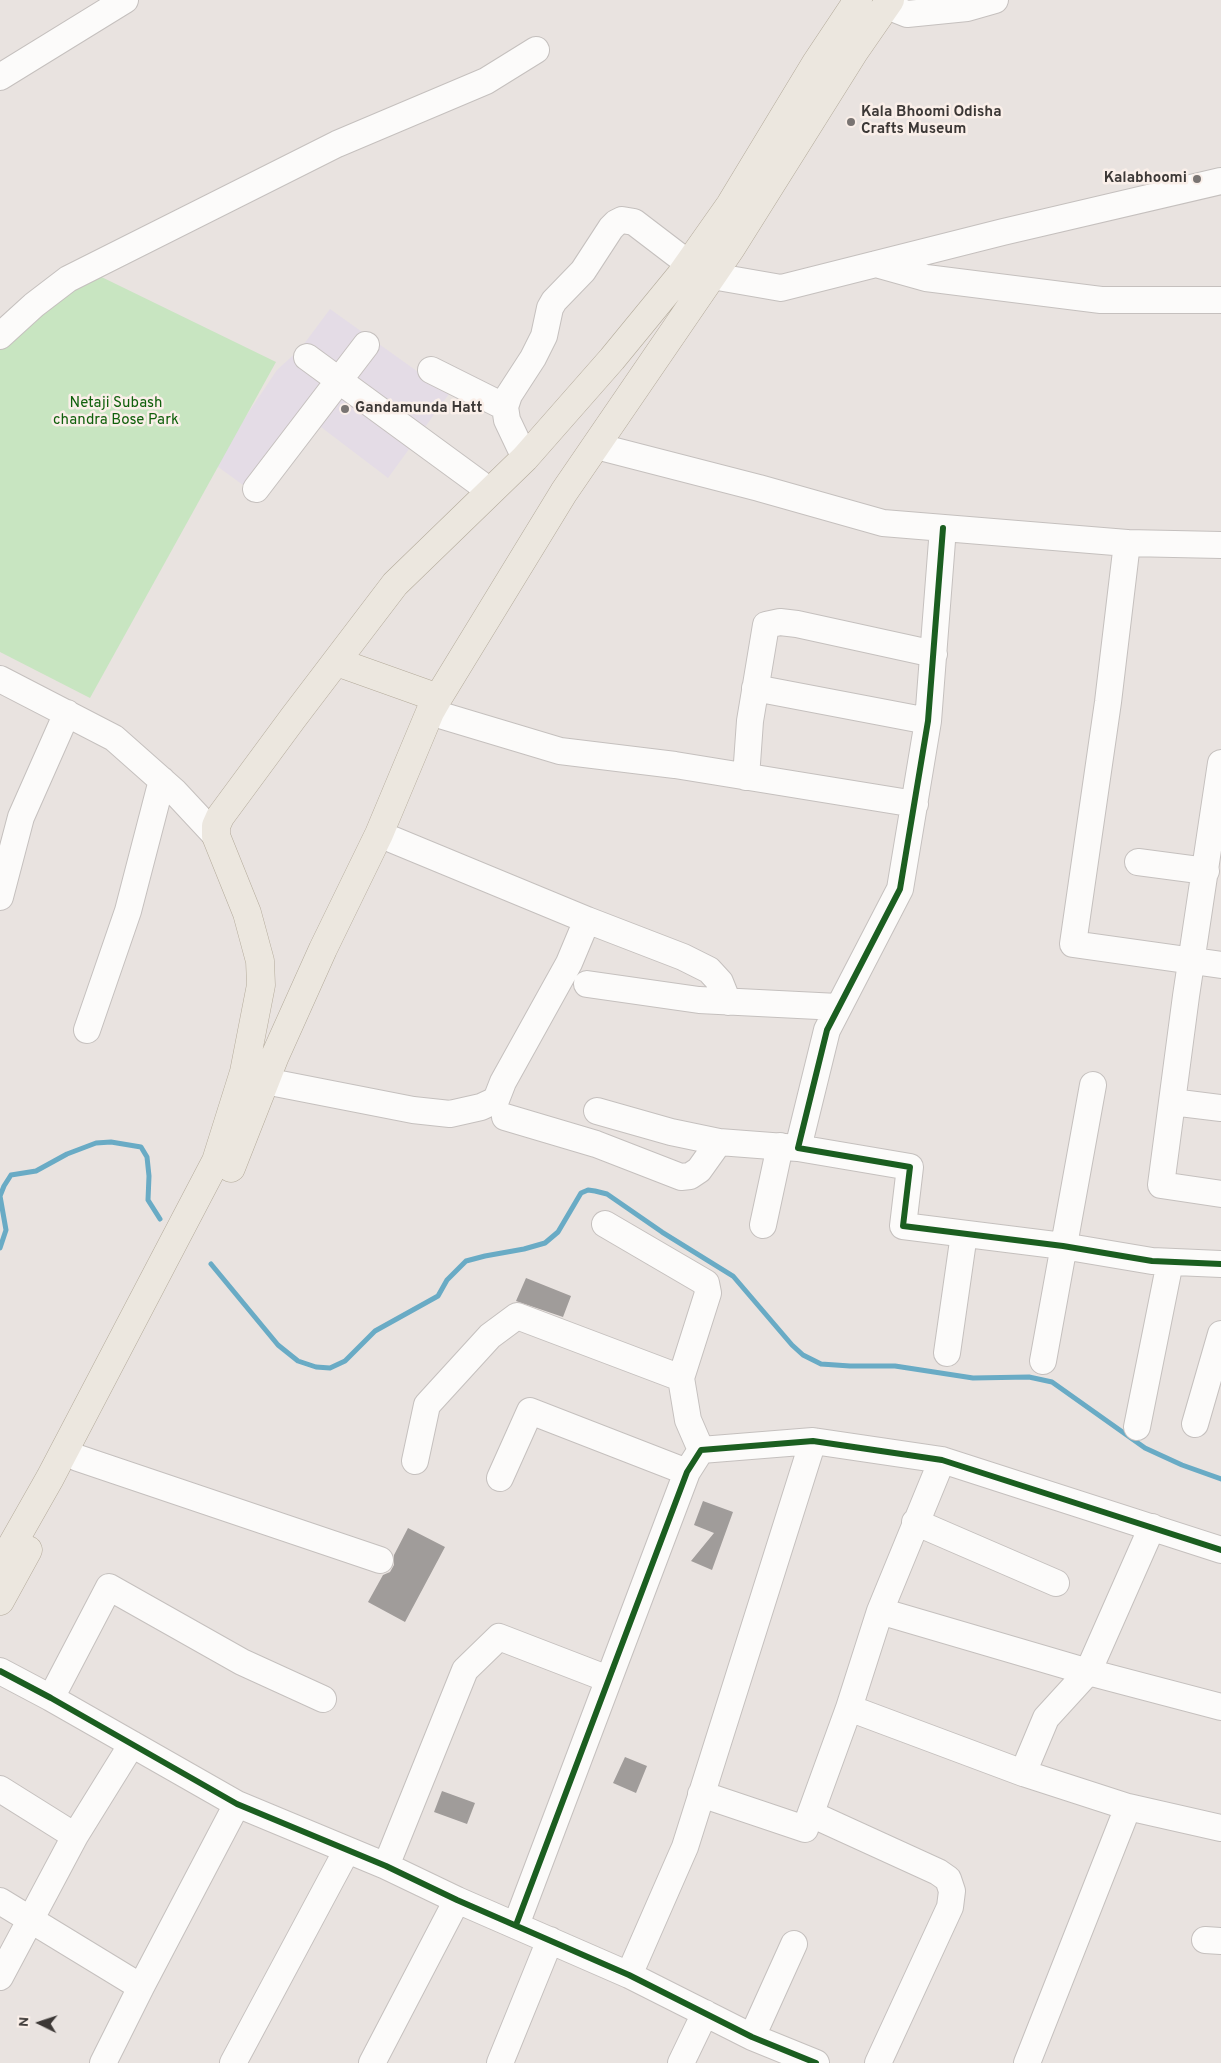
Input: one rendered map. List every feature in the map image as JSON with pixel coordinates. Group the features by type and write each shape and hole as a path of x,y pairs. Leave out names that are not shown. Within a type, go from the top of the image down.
{"main road":[{"path":"0,1566 50,1478 216,1161 244,1072 261,985 260,961 247,913 216,836 216,826 230,803 396,584 525,458 612,359 701,270 730,205 816,63 858,0"},
{"path":"0,1601 155,1317 232,1166 265,1081 323,950 380,834 434,705 564,492 596,446 701,270 888,3"},
{"path":"337,662 434,705"}],"street":[{"path":"0,77 125,0"},
{"path":"888,3 907,14 967,8 995,0"},
{"path":"0,336 34,305 68,278 337,144 486,81 536,50"},
{"path":"525,458 507,420 505,406 509,395 534,358 544,336 550,308 583,271 616,222 622,220 634,222 701,270 781,288 1221,181"},
{"path":"875,264 926,278 1102,300 1221,300"},
{"path":"256,489 366,346"},
{"path":"307,357 490,491"},
{"path":"431,370 505,406"},
{"path":"596,446 883,523 1127,543 1221,545"},
{"path":"763,1225 826,1030 900,889 928,721 942,528"},
{"path":"1127,543 1108,702 1073,944 1192,960 1221,966"},
{"path":"746,776 750,720 766,625 780,622 934,654"},
{"path":"0,679 114,738 162,780 216,836"},
{"path":"755,688 928,721"},
{"path":"434,705 560,751 675,765 915,804"},
{"path":"0,896 21,817 67,713"},
{"path":"1221,763 1216,831 1206,871 1192,960 1161,1186 1221,1194"},
{"path":"87,1030 128,911 162,780"},
{"path":"380,834 587,920 683,957 709,970 720,982 728,1002"},
{"path":"1138,862 1206,871"},
{"path":"265,1081 413,1110 450,1114 481,1107 496,1100 503,1082 569,963 587,920"},
{"path":"587,984 699,1000 838,1007"},
{"path":"1043,1361 1093,1085"},
{"path":"1172,1102 1221,1108"},
{"path":"597,1111 671,1132 719,1142 789,1147 910,1167 903,1226 1063,1246 1152,1261 1221,1264"},
{"path":"505,1117 596,1144 681,1177 690,1176 700,1170 719,1142"},
{"path":"605,1224 706,1283 708,1293 681,1378 688,1420 701,1450"},
{"path":"947,1353 964,1234"},
{"path":"1137,1427 1170,1262"},
{"path":"415,1461 427,1404 490,1336 517,1316 681,1378"},
{"path":"1195,1424 1221,1334"},
{"path":"500,1478 530,1411 687,1472"},
{"path":"701,1450 813,1441 942,1460 1221,1550"},
{"path":"629,1976 685,1847 813,1441"},
{"path":"516,1925 687,1472 701,1450"},
{"path":"78,1458 380,1560"},
{"path":"702,1794 805,1829 849,1708 880,1611 942,1460"},
{"path":"916,1522 1056,1583"},
{"path":"1023,1773 1046,1718 1088,1672 1152,1528"},
{"path":"51,1698 109,1587 242,1662 323,1698"},
{"path":"880,1611 1088,1672 1220,1705"},
{"path":"386,1866 465,1670 499,1638 608,1679"},
{"path":"0,1671 237,1804 386,1866 457,1900 629,1976 752,2037 816,2063"},
{"path":"849,1708 1023,1773 1128,1807 1221,1828"},
{"path":"0,1977 75,1836 105,1791 132,1744"},
{"path":"0,1789 75,1836"},
{"path":"103,2063 141,1986 237,1804"},
{"path":"1027,2063 1128,1807"},
{"path":"811,1814 938,1872 948,1879 952,1891 950,1907 878,2063"},
{"path":"234,2063 347,1850"},
{"path":"372,2063 457,1900"},
{"path":"0,1901 141,1986"},
{"path":"500,2063 550,1940"},
{"path":"752,2037 794,1944"},
{"path":"682,2063 705,2013"}],"shaded area":[{"name":"Gandamunda Hatt","path":"330,309 449,394 388,478 317,424 261,498 214,464 277,370 301,348"}],"green space":[{"name":"Netaji Subash chandra Bose Park","path":"81,267 276,362 90,698 0,652 0,321"}],"building":[{"path":"526,1278 571,1296 563,1317 516,1301"},
{"path":"703,1501 733,1512 712,1570 691,1561 714,1533 694,1525"},
{"path":"408,1528 445,1547 405,1622 368,1602 383,1575 390,1572 394,1565 394,1555"},
{"path":"625,1757 647,1766 636,1793 613,1783"},
{"path":"442,1791 475,1803 467,1824 434,1812"}],"waterway":[{"path":"0,1248 6,1230 0,1196 11,1175 36,1171 67,1154 96,1143 111,1142 141,1147 147,1157 149,1176 148,1200 160,1219"},
{"path":"211,1264 278,1345 298,1361 316,1367 330,1368 345,1361 375,1331 438,1296 447,1280 466,1261 545,1243 558,1232 581,1193 588,1190 595,1191 607,1194 662,1232 733,1276 792,1345 803,1355 821,1364 895,1366 973,1378 1029,1377 1052,1382 1145,1448 1182,1465 1221,1479"}],"cycle path":[{"path":"943,528 928,721 900,889 827,1030 798,1148 910,1167 903,1226 1063,1246 1152,1261 1221,1264"},
{"path":"516,1925 687,1472 701,1450 813,1441 942,1460 1221,1550"},
{"path":"0,1671 237,1804 386,1866 457,1900 629,1975 752,2037 816,2063"}],"place":[{"name":"Kala Bhoomi Odisha Crafts Museum","path":"851,122"},
{"name":"Kalabhoomi","path":"1197,179"},
{"name":"Gandamunda Hatt","path":"345,409"}]}
